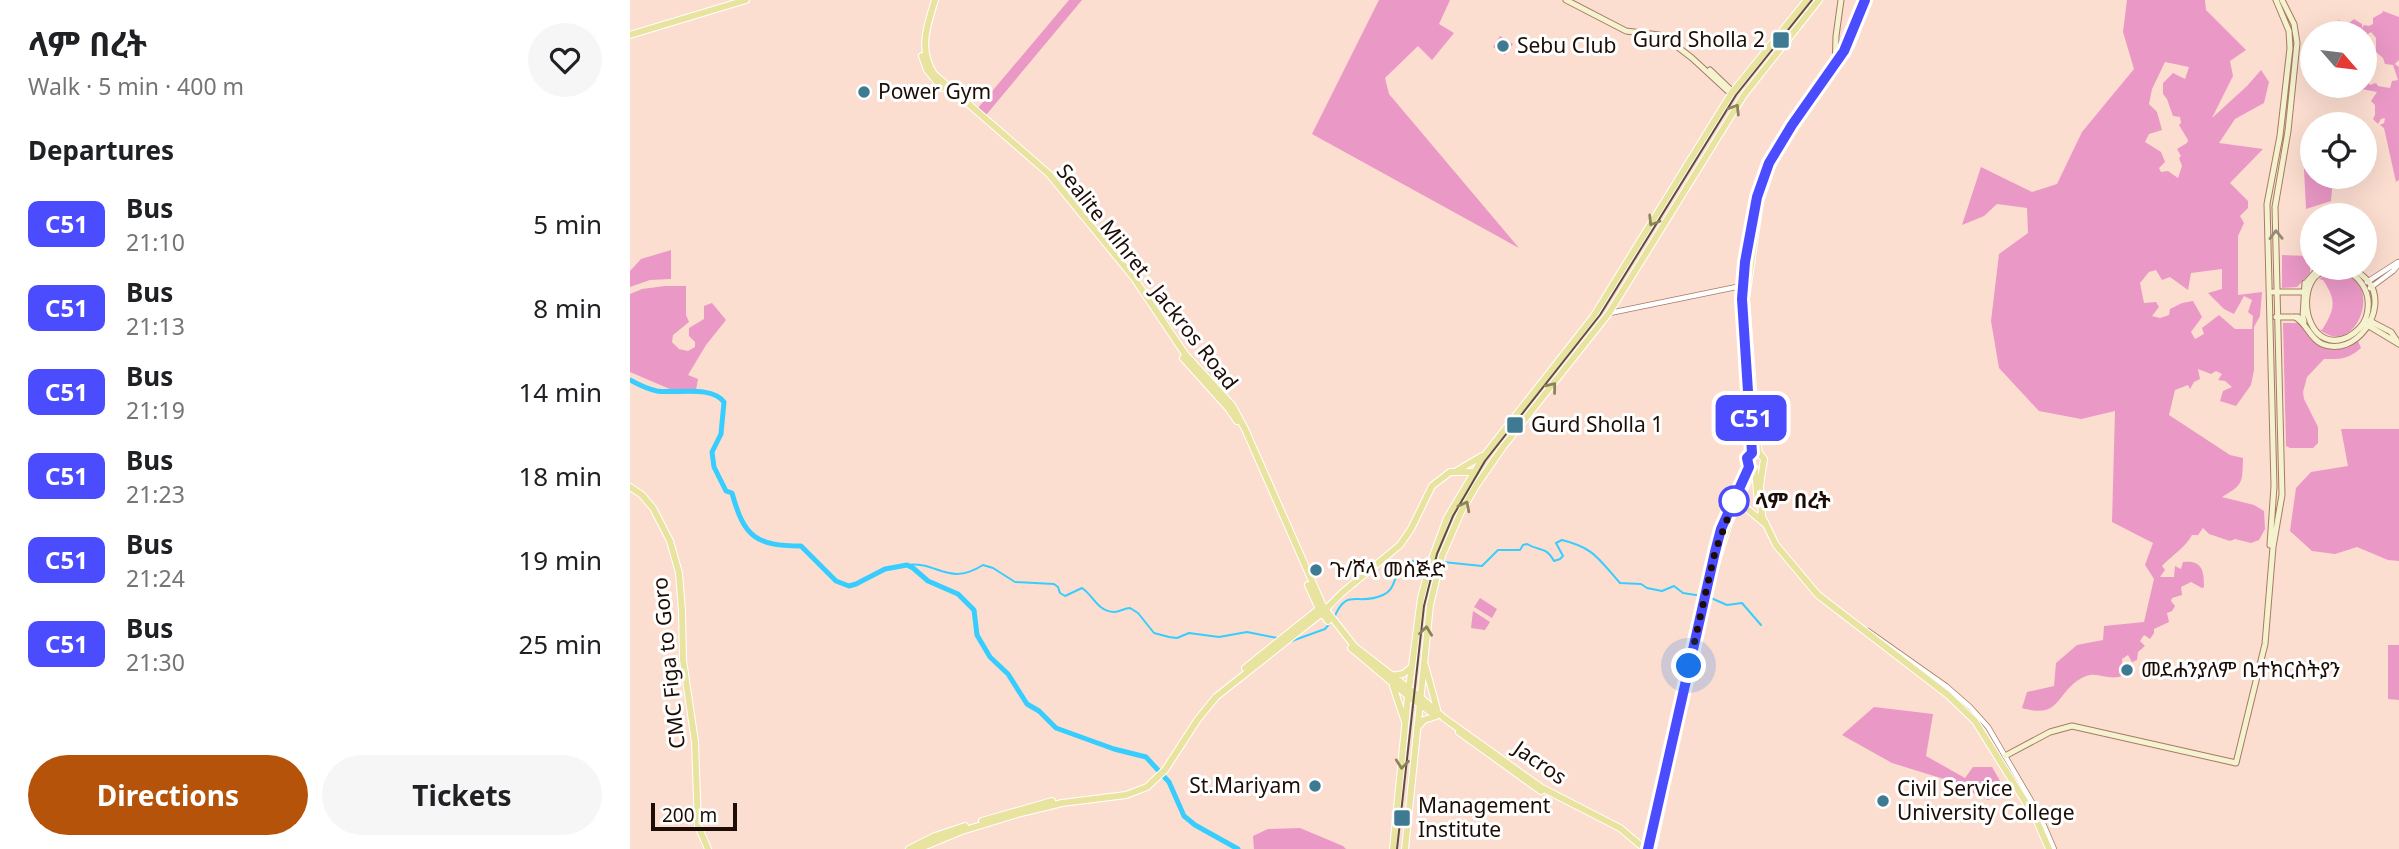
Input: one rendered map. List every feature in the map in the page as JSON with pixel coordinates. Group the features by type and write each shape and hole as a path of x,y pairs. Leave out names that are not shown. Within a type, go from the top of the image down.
{"main road":[{"path":"630,33 730,0"},
{"path":"630,33 747,0"},
{"name":"Sealite Mihret - Jackros Road","path":"933,0 920,46 925,65 934,81 1043,173 1126,274 1167,336 1228,408 1240,427 1323,609"},
{"path":"1566,0 1626,32 1666,38 1732,93"},
{"path":"1573,0 1635,31 1659,32 1668,36 1693,55 1732,93"},
{"path":"1393,849 1408,693 1421,598 1447,518 1484,456 1593,317 1732,93 1807,0"},
{"path":"1405,849 1430,605 1439,566 1461,512 1487,470 1609,313 1744,95 1819,0"},
{"path":"1755,453 1745,285 1755,216 1773,163 1850,40 1867,0"},
{"path":"2006,756 2050,732 2072,726 2235,763 2265,644 2270,565 2274,486 2273,292 2276,198 2287,139 2297,43 2294,24 2278,0"},
{"path":"2273,292 2268,260 2267,204 2280,136 2290,48 2289,31 2278,0"},
{"path":"1834,67 1840,2"},
{"path":"1688,162 1698,167"},
{"path":"2268,260 2276,259"},
{"path":"2303,292 2314,278 2333,268 2348,271 2367,286"},
{"path":"2306,327 2303,292 2308,280"},
{"path":"2295,317 2315,340 2323,344 2335,347 2356,340 2367,322 2367,286 2362,280"},
{"path":"2273,292 2303,292"},
{"path":"2273,317 2305,317"},
{"path":"2305,317 2314,331 2329,340 2346,338 2367,322"},
{"path":"2367,322 2391,332 2399,344"},
{"path":"1649,849 1721,529 1755,468 1764,459 1755,453"},
{"path":"1755,453 1747,458 1755,468 1759,512 1776,545 1815,592 1959,704 1975,721 2036,819 2051,849"},
{"path":"909,849 935,836 1021,811 1126,795 1142,790 1158,776 1207,701 1400,545 1432,486 1484,456"},
{"path":"1706,597 1721,544 1755,468"},
{"path":"1454,472 1473,472"},
{"path":"1454,472 1465,485"},
{"path":"630,489 648,505 663,532 678,581 680,653 693,745 695,828 705,849"},
{"name":"CMC Figa to Goro","path":"630,489 642,495 653,508 670,541 679,573 682,598 682,660 695,742 698,826 705,849"},
{"path":"1739,502 1767,525"},
{"path":"1323,609 1358,655 1392,684 1408,693"},
{"path":"1331,622 1355,647 1408,693"},
{"path":"1416,730 1424,720 1438,715 1430,691 1424,657"},
{"path":"1391,676 1403,674 1412,667"},
{"path":"1392,684 1406,724"},
{"name":"Jacros","path":"1408,693 1541,789 1623,834 1638,849"},
{"name":"Jacros","path":"1541,789 1620,828 1649,849"},
{"path":"920,849 1021,811"}],"street":[{"path":"2367,286 2399,263"},
{"path":"1609,313 1745,285"},
{"path":"1865,629 1961,699 1988,727 2039,814 2051,849"}],"shaded area":[{"path":"1069,0 1082,0 986,115 978,108"},
{"path":"1379,0 1450,0 1439,24 1454,33 1432,60 1418,46 1385,78 1389,94 1519,248 1312,134"},
{"path":"2127,0 2205,0 2206,10 2246,50 2230,61 2233,76 2212,118 2261,70 2269,82 2264,103 2235,119 2219,143 2263,149 2230,183 2248,201 2248,208 2240,216 2244,223 2238,236 2238,295 2262,292 2260,316 2254,327 2254,370 2251,385 2236,406 2220,401 2223,391 2232,387 2225,381 2218,380 2222,374 2216,371 2211,374 2198,369 2200,379 2194,382 2190,389 2188,385 2175,390 2169,415 2230,455 2243,458 2238,486 2222,497 2254,505 2264,511 2265,529 2259,540 2251,543 2235,539 2230,541 2209,534 2203,528 2198,535 2192,535 2162,566 2165,570 2160,577 2174,577 2175,566 2181,569 2183,562 2194,563 2201,567 2204,587 2191,582 2181,587 2182,595 2172,598 2175,606 2167,613 2169,622 2154,629 2150,639 2144,635 2140,641 2145,646 2138,652 2137,660 2132,662 2128,655 2122,659 2123,675 2086,676 2068,689 2052,707 2035,711 2022,708 2027,692 2054,686 2056,663 2077,645 2103,640 2104,626 2144,622 2154,579 2145,565 2153,543 2112,522 2115,411 2081,419 2039,411 1999,368 1991,321 1999,254 2028,233 2027,208 1997,204 1984,216 1962,225 1981,167 2032,192 2057,184 2082,132 2134,69 2123,32","holes":["2165,62 2189,67 2185,79 2173,73 2163,83 2163,94 2173,116 2180,117 2179,125 2188,140 2177,149 2182,166 2178,178 2168,171 2161,172 2159,168 2165,162 2161,152 2145,142 2149,134 2162,130 2157,112 2149,104 2152,89","2222,269 2222,289 2208,293 2224,309 2234,314 2244,296 2252,300 2248,312 2253,316 2252,329 2235,329 2219,315 2202,328 2204,334 2195,339 2191,332 2202,317 2193,301 2170,309 2169,315 2160,318 2152,316 2159,307 2156,302 2144,303 2140,283 2149,272 2156,270 2162,280 2170,277 2188,290 2191,273"]},
{"path":"2383,11 2399,17 2399,60 2395,64 2399,67 2399,180 2396,182 2384,128 2380,125 2385,118 2377,123 2377,112 2371,101 2377,98 2377,84 2390,88 2392,81 2398,80 2393,65 2385,64 2377,53 2377,21 2373,21 2373,18"},
{"name":"Sebu Club","path":"1500,36 1513,44 1505,55 1493,47"},
{"path":"2305,189 2332,189 2331,201 2306,203"},
{"path":"671,250 671,279 650,280 630,287 630,271 641,259"},
{"path":"2282,255 2300,256 2300,280 2304,280 2297,287 2282,288"},
{"path":"2323,280 2354,280 2359,284 2363,297 2362,312 2356,325 2346,334 2333,336 2319,329 2322,330 2330,316 2333,305 2331,294"},
{"path":"686,286 686,315 689,322 673,335 672,342 679,349 688,351 695,347 695,342 689,336 689,328 704,319 704,306 712,303 726,320 706,345 688,375 698,379 696,390 672,390 630,372 630,294 642,289"},
{"path":"2283,323 2298,323 2310,336 2327,346 2339,347 2358,341 2361,348 2344,358 2324,359 2307,377 2304,399 2318,427 2318,443 2313,448 2286,446"},
{"path":"2341,429 2399,429 2399,561 2388,560 2357,547 2335,554 2312,551 2290,531 2296,488 2311,472 2348,466"},
{"path":"1480,598 1497,609 1492,618 1474,607"},
{"path":"1473,611 1490,622 1485,630 1471,628"},
{"path":"2388,645 2399,645 2399,700 2388,699"},
{"path":"1874,707 1933,714 1926,756 1965,778 1973,767 1992,767 2006,791 1988,800 1947,780 1892,763 1842,735"},
{"path":"1300,828 1346,849 1254,849 1253,836 1268,829"}],"waterway":[{"path":"630,380 657,391 711,394 724,402 721,434 712,452 714,467 726,491 732,493 747,529 754,536 773,544 801,546 836,581 849,586 885,569 907,565 928,581 958,594 974,610 977,635 990,657 1008,674 1027,704 1039,711 1056,728 1114,749 1146,757 1169,782 1184,816 1238,849"},
{"path":"1443,562 1482,566 1498,550 1520,550 1527,544 1545,551 1554,561 1563,556 1556,543 1562,540 1589,551 1620,583 1641,584 1662,591 1674,586 1683,593 1702,596"},
{"path":"1334,618 1343,603 1383,595 1391,589 1398,574 1406,566 1415,560 1427,561"},
{"path":"907,565 927,566 952,574 961,574 983,565 1015,582 1054,584 1065,596 1082,588 1104,609 1114,612 1130,608 1138,613 1154,633 1169,637 1177,638 1189,633 1219,637 1247,632 1277,638"},
{"path":"1711,598 1727,605 1742,603 1761,625"},
{"path":"1289,642 1325,629 1330,623"}],"tram line":[{"path":"1397,849 1424,606 1437,554 1453,516 1485,461 1600,315 1736,95 1812,0"}],"bus line":[{"name":"C51","path":"1648,849 1686,687 1704,594 1721,529 1749,467 1747,458 1752,453 1742,285 1757,197 1769,163 1844,51 1865,0"}],"place":[{"name":"Gurd Sholla 2","path":"1781,40"},
{"name":"Sebu Club","path":"1503,46"},
{"name":"Power Gym","path":"864,92"},
{"name":"Gurd Sholla 1","path":"1515,425"},
{"name":"ላም በረት","path":"1734,501"},
{"name":"ጉ/ሾላ መስጅድ","path":"1316,570"},
{"name":"መደሐንያለም ቤተክርስትያን","path":"2127,670"},
{"name":"St.Mariyam","path":"1315,786"},
{"name":"Civil Service University College","path":"1883,801"},
{"name":"Management Institute","path":"1402,818"}],"route":[{"path":"1689,666 1721,529 1734,501"}]}
